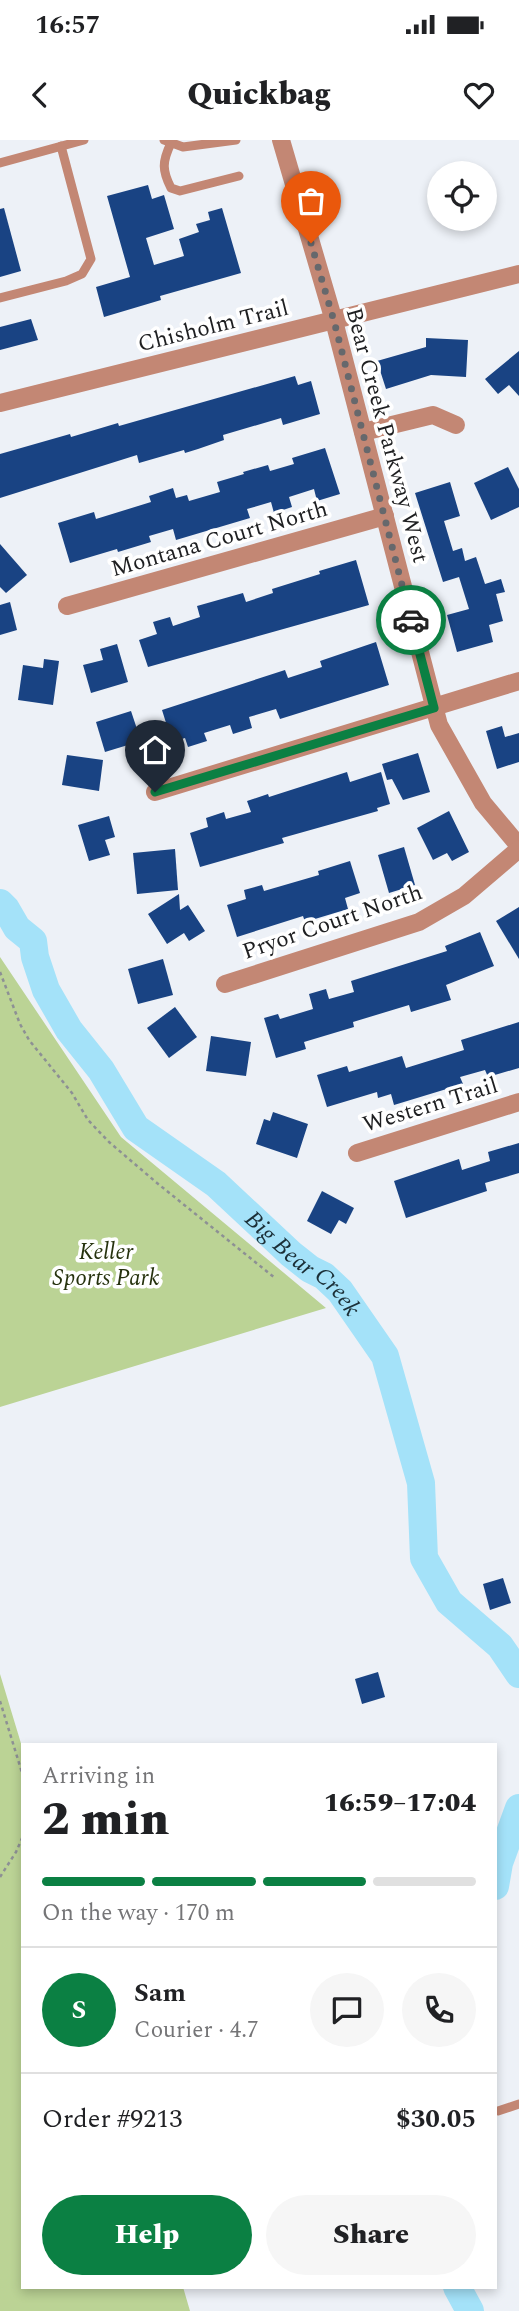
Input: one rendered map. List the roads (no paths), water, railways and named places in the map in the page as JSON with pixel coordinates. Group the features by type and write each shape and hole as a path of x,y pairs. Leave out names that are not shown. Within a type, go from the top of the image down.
{"street":[{"name":"Bear Creek Parkway West","path":"281,140 334,321 439,725 483,803 519,847"},
{"name":"Chisholm Trail","path":"0,403 519,274"},
{"path":"363,432 433,415 456,425"},
{"name":"Montana Court North","path":"67,606 384,516"},
{"path":"155,792 519,681"},
{"name":"Pryor Court North","path":"225,984 419,922 464,896 519,847"},
{"name":"Western Trail","path":"357,1153 519,1102"}],"lane":[{"path":"43,140 45,150"},
{"path":"0,163 83,140"},
{"path":"236,140 204,142 183,147 167,142 163,160 165,176 171,188 180,191 239,176"},
{"path":"0,298 66,281 82,274 91,258 61,146"},
{"path":"498,2111 519,2104"}],"waterway":[{"name":"Big Bear Creek","path":"0,903 17,928 33,941 35,957 46,990 69,1030 101,1070 136,1128 216,1184 291,1254 324,1276 340,1291 385,1356 421,1483 424,1558 449,1602 500,1646 519,1674"},
{"name":"Big Bear Creek","path":"497,1874 519,1808"},
{"name":"Big Bear Creek","path":"458,2289 470,2311"}],"park label":[{"name":"Keller Sports Park","path":"106,1264"}]}
